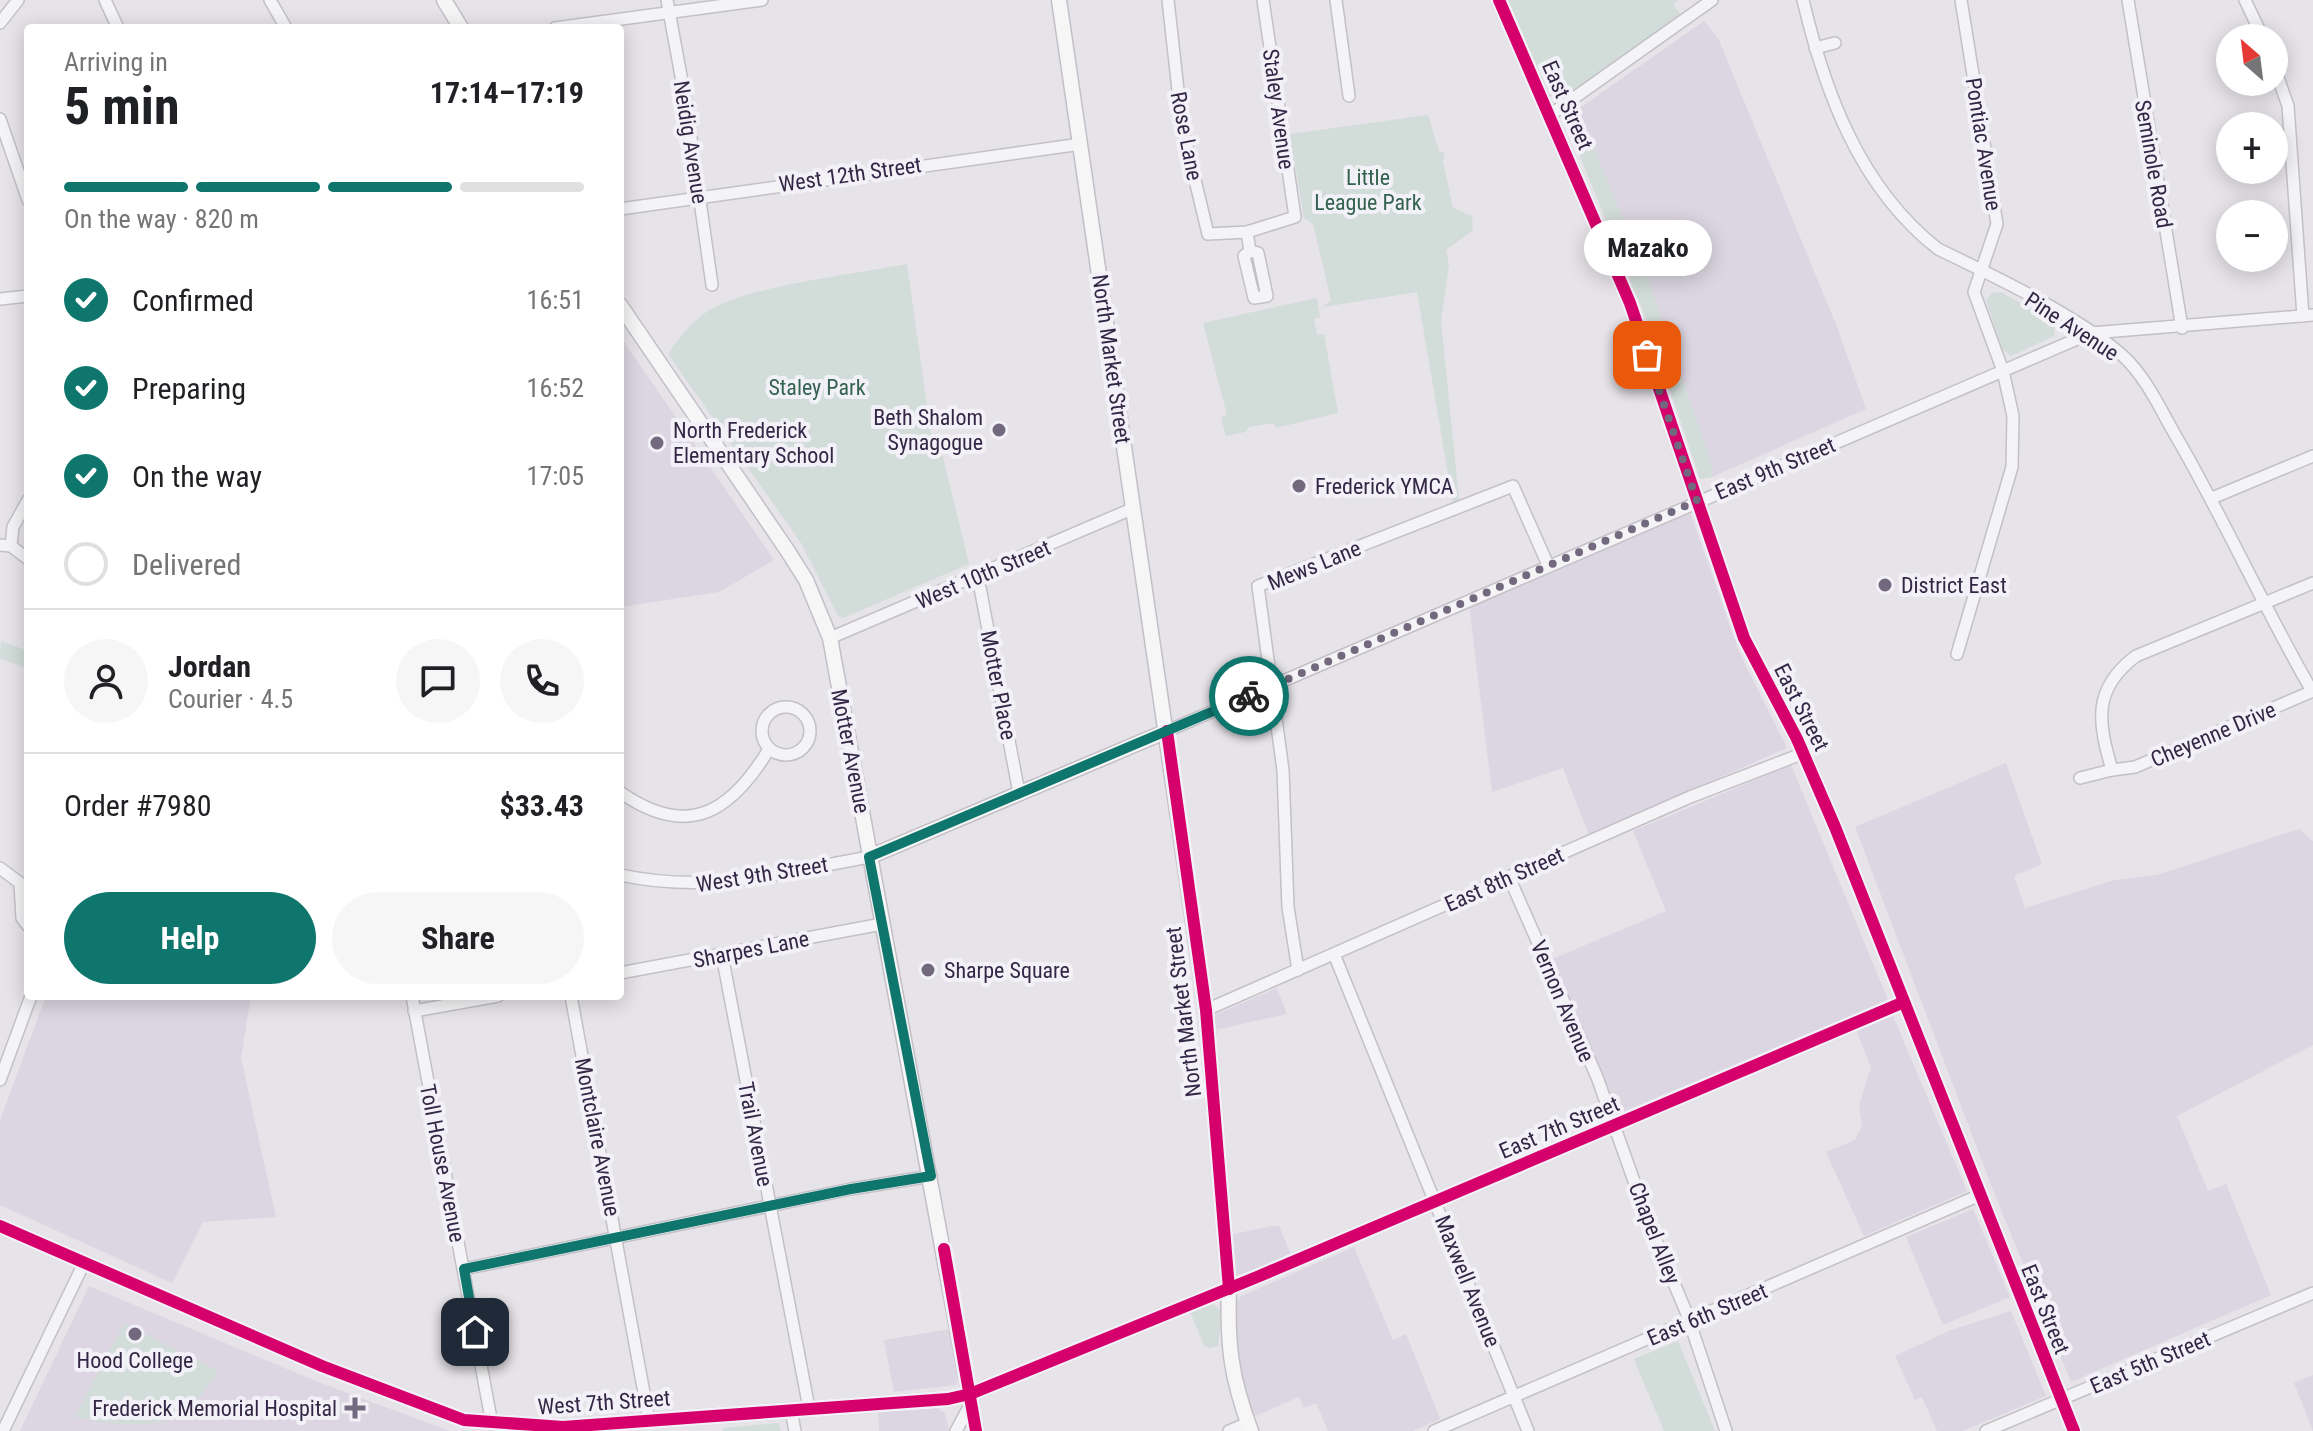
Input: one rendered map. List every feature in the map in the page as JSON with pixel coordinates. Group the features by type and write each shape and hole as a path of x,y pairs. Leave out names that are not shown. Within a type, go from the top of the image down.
{"main road":[{"path":"444,0 459,24"},
{"name":"North Market Street","path":"1059,0 1206,1010 1229,1289 1228,1332 1234,1385 1250,1427"},
{"name":"East Street","path":"1499,0 1630,303 1744,638 1804,753 2074,1431"},
{"name":"Motter Avenue","path":"624,311 806,580 830,638 976,1431"},
{"name":"West 9th Street","path":"869,857 1167,731"},
{"name":"East 7th Street","path":"1229,1289 1904,1002"},
{"name":"West 7th Street","path":"0,1226 322,1366 448,1415 492,1424 563,1427 971,1399 1229,1289"}],"street":[{"path":"0,23 18,0"},
{"path":"105,0 116,24"},
{"path":"270,0 284,24"},
{"path":"576,24 668,6 762,0"},
{"name":"Rose Lane","path":"1168,0 1182,126 1208,234 1247,232"},
{"name":"Staley Avenue","path":"1247,232 1295,217 1263,0"},
{"path":"1336,0 1349,96"},
{"path":"1550,115 1712,0"},
{"name":"Pine Avenue","path":"1803,0 1836,113 1859,155 1920,235 1938,249 2091,333 2123,356 2141,376 2212,498 2262,604 2313,691"},
{"name":"Pontiac Avenue","path":"1957,654 2012,467 2013,416 2003,371 1974,292 1997,224 1961,0"},
{"name":"Seminole Road","path":"2128,0 2182,328"},
{"path":"2245,0 2256,24"},
{"name":"Neidig Avenue","path":"668,6 712,285"},
{"path":"1815,48 1835,43"},
{"path":"2284,96 2288,106 2308,315"},
{"path":"0,119 24,188"},
{"name":"West 12th Street","path":"624,208 700,195 1081,144"},
{"path":"1247,232 1250,251"},
{"path":"0,299 24,296"},
{"name":"East 9th Street","path":"1167,731 2091,333 2182,328 2308,315"},
{"path":"2212,498 2313,456"},
{"name":"Mews Lane","path":"1298,970 1288,907 1283,770 1274,685 1258,586 1513,486 1548,565"},
{"path":"24,507 6,545 24,556"},
{"name":"West 10th Street","path":"830,638 1134,508"},
{"name":"Motter Place","path":"978,577 1019,793"},
{"path":"2112,770 2101,716 2103,696 2116,672 2136,656 2313,583"},
{"name":"Cheyenne Drive","path":"2080,778 2135,767 2313,691"},
{"path":"624,794 654,811 676,815 707,813 720,808 751,779 769,749 762,728 769,714 782,708 803,715 810,730 805,745 784,755 769,749"},
{"name":"East 8th Street","path":"1206,1010 1690,797 1804,753"},
{"name":"West 9th Street","path":"624,876 684,885 720,884 869,857"},
{"path":"0,868 20,883 24,917"},
{"name":"Vernon Avenue","path":"1509,877 1597,1077 1614,1126"},
{"name":"Sharpes Lane","path":"624,972 882,924"},
{"name":"Maxwell Avenue","path":"1334,954 1528,1431"},
{"name":"Trail Avenue","path":"722,955 809,1408"},
{"path":"0,1080 30,1000"},
{"name":"Toll House Avenue","path":"413,1000 492,1424"},
{"path":"414,1011 476,1000"},
{"name":"Montclaire Avenue","path":"572,1000 649,1420"},
{"name":"Chapel Alley","path":"1614,1126 1726,1431"},
{"path":"464,1269 931,1176"},
{"name":"East 6th Street","path":"1434,1431 1980,1195"},
{"path":"3,1431 85,1261"},
{"name":"East 5th Street","path":"1986,1431 2313,1293"},
{"path":"956,1431 971,1399"},
{"path":"791,1410 795,1431"},
{"path":"1229,1431 1250,1427"}],"shaded area":[{"path":"1704,21 1718,38 1837,327 1866,409 1712,477 1713,467 1649,283 1580,114 1574,112"},
{"name":"North Frederick Elementary School","path":"624,342 774,560 719,592 624,606"},
{"path":"1690,512 1739,652 1787,748 1589,835 1563,768 1492,792 1469,605"},
{"path":"2006,763 2042,864 2014,876 2025,908 2115,880 2157,875 2299,829 2313,841 2313,1045 2177,1116 2208,1191 2226,1184 2271,1295 2071,1382 1993,1190 1855,827"},
{"path":"1791,765 1889,1002 1614,1115 1550,960 1666,911 1633,831"},
{"path":"1277,988 1287,1014 1215,1030 1215,1015"},
{"path":"45,1000 250,1000 241,1058 276,1217 203,1222 172,1283 0,1205 0,1120"},
{"path":"1893,1016 1967,1191 1864,1236 1826,1152 1855,1140 1862,1126 1859,1106 1871,1067 1856,1030"},
{"path":"1973,1209 2010,1297 1943,1325 1906,1237"},
{"path":"1279,1226 1292,1257 1238,1282 1231,1276 1229,1235"},
{"path":"1354,1247 1393,1340 1406,1334 1440,1419 1413,1431 1328,1431 1316,1403 1304,1408 1299,1397 1253,1417 1239,1369 1235,1304 1241,1296"},
{"name":"Hood College","path":"89,1286 318,1382 450,1431 20,1431"},
{"path":"2011,1311 2046,1396 1963,1431 1937,1431 1922,1397 1915,1400 1895,1356 1951,1330"},
{"path":"950,1329 958,1376 956,1385 894,1392 884,1340"},
{"path":"2313,1375 2313,1431 2294,1383"},
{"path":"936,1408 945,1413 949,1431 879,1431 878,1412"}],"green space":[{"path":"1503,0 1679,0 1673,4 1686,22 1571,101 1557,100 1546,94"},
{"path":"1574,112 1580,114 1649,283 1713,467 1712,477 1700,479 1646,319 1566,122 1568,115"},
{"name":"Little League Park","path":"1428,115 1439,151 1445,153 1443,161 1453,208 1472,216 1473,230 1446,250 1449,265 1441,321 1459,499 1453,503 1417,292 1323,307 1331,300 1313,224 1304,218 1290,134"},
{"name":"Staley Park","path":"907,264 933,448 941,449 969,564 843,618 838,616 801,543 668,354 680,337 705,313 746,295"},
{"path":"2001,292 2055,323 2054,336 2011,356 2002,349 1986,300 1992,293"},
{"path":"1317,298 1320,317 1314,319 1317,335 1324,334 1338,413 1276,428 1274,423 1249,427 1245,432 1226,436 1221,417 1227,415 1203,323"},
{"path":"1,641 24,650 24,667 0,658"},
{"path":"1209,1301 1222,1312 1218,1346 1209,1348 1204,1345 1189,1309"},
{"path":"124,1323 218,1371 205,1391 176,1416 141,1424 99,1422 75,1417"},
{"path":"1678,1341 1715,1431 1664,1431 1634,1359"},
{"path":"779,1423 781,1431 723,1431 723,1428"}],"cycle path":[{"path":"1499,0 1630,303 1744,638 1797,739 1835,827 2074,1431"},
{"path":"1167,731 1206,1010 1229,1289"},
{"path":"0,1226 322,1366 464,1420 563,1427 948,1399 970,1394 1257,1277 1904,1002"},
{"path":"944,1249 976,1431"}],"way so far":[{"path":"1249,696 1697,501 1647,355"}],"place":[{"name":"Mazako","path":"1647,355"},
{"name":"Beth Shalom Synagogue","path":"999,430"},
{"name":"North Frederick Elementary School","path":"657,443"},
{"name":"Frederick YMCA","path":"1299,486"},
{"name":"District East","path":"1885,585"},
{"name":"Sharpe Square","path":"928,970"},
{"name":"Hood College","path":"135,1334"},
{"name":"Frederick Memorial Hospital","path":"355,1408"}],"route":[{"path":"475,1332 464,1269 851,1189 931,1176 869,857 1249,696"}]}
